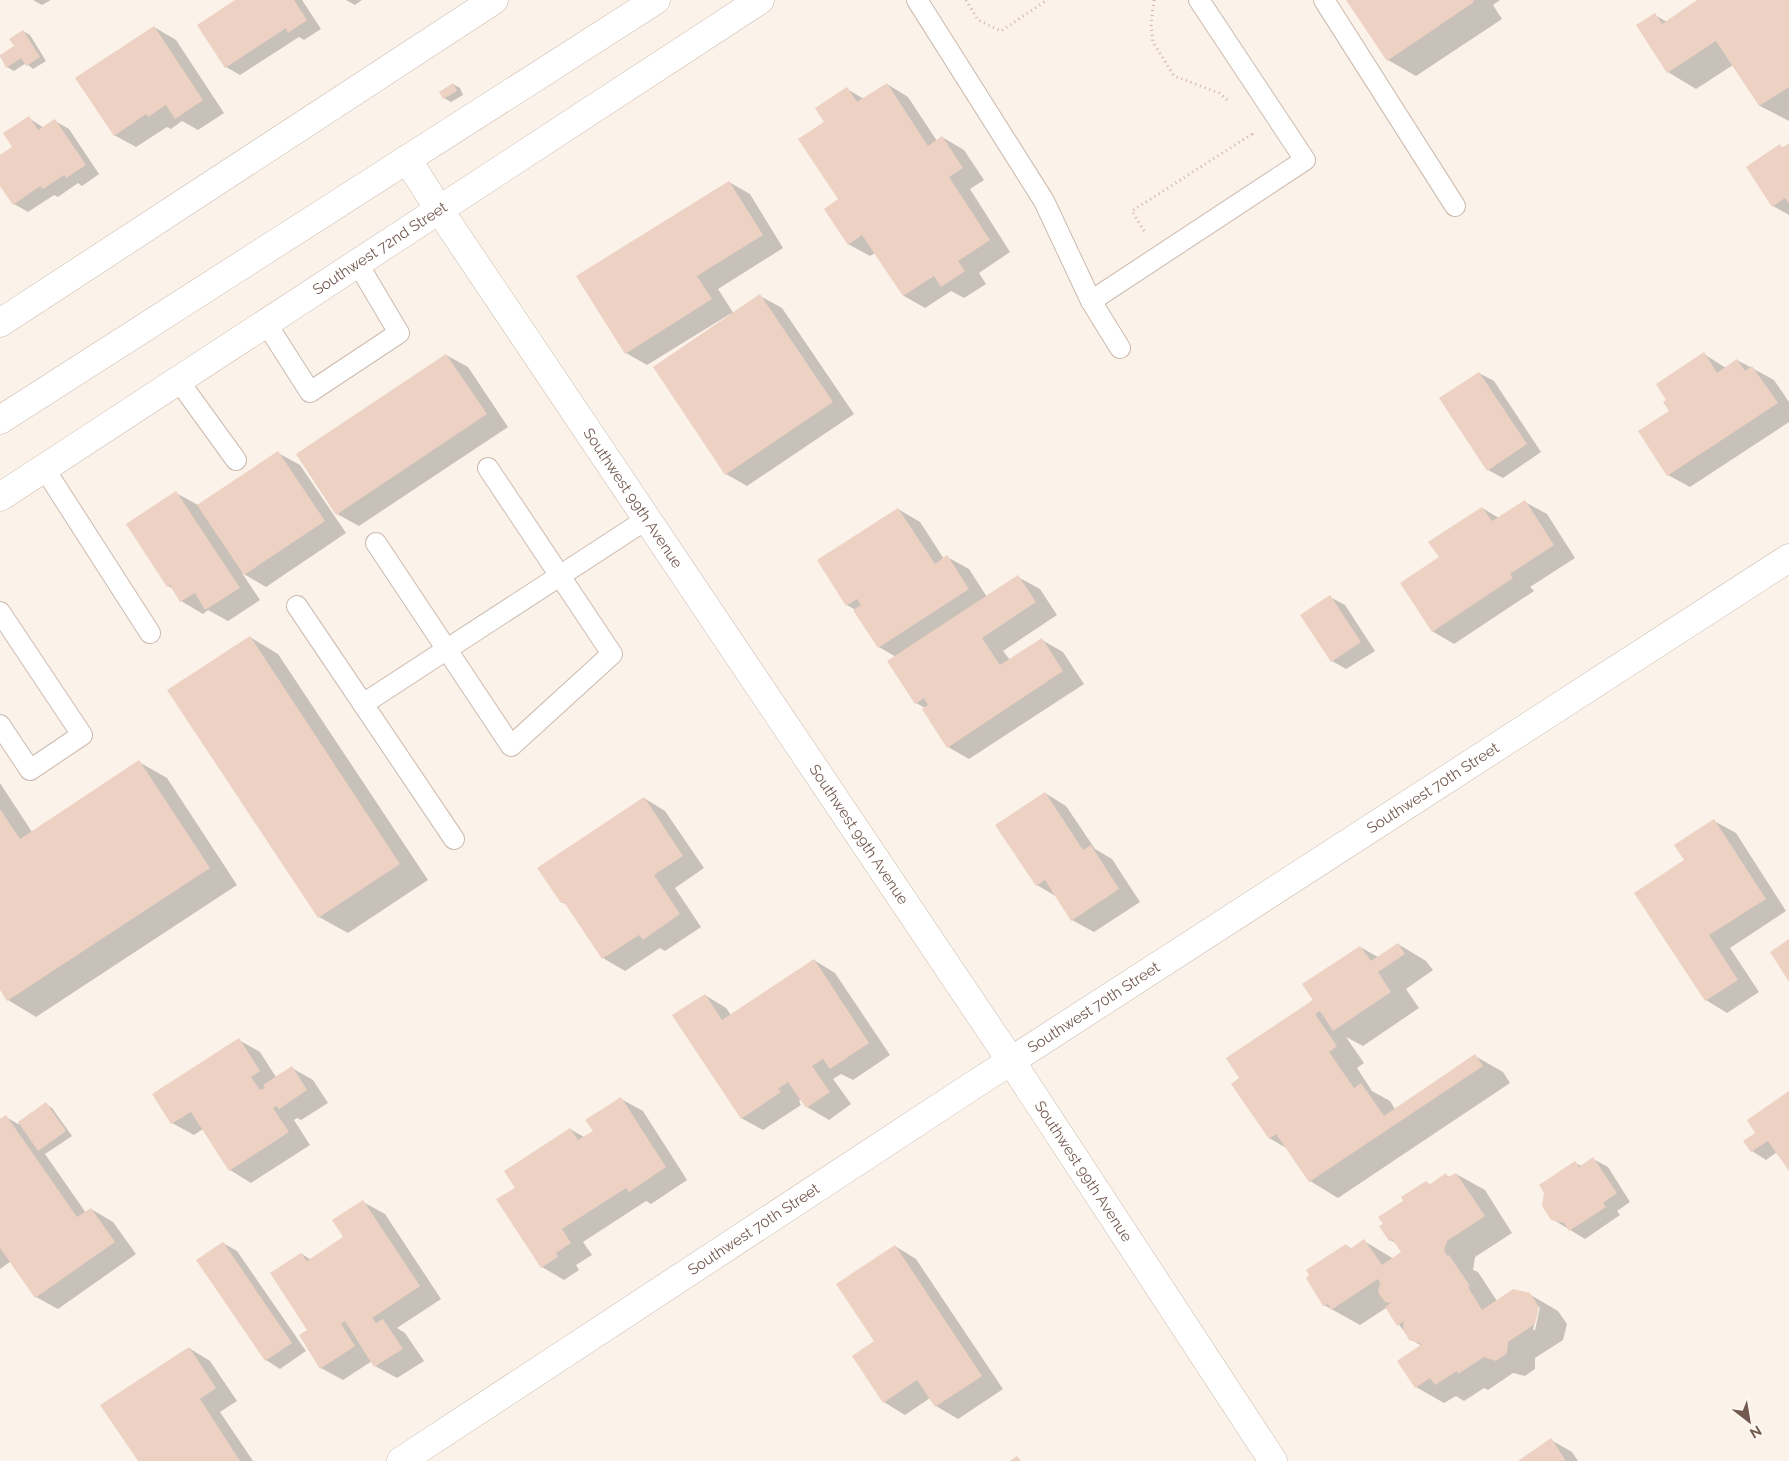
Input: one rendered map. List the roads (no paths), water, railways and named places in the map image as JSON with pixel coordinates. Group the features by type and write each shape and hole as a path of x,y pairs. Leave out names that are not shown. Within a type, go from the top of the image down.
{"street":[{"path":"0,323 494,0"},
{"path":"0,420 656,0"},
{"name":"Southwest 72nd Street","path":"0,497 760,0"},
{"name":"Southwest 99th Avenue","path":"407,159 1011,1061 1272,1461"},
{"name":"Southwest 70th Street","path":"401,1461 1011,1061 1789,558"}],"lane":[{"path":"917,0 1044,201 1090,301 1120,348"},
{"path":"1090,301 1306,160 1199,0"},
{"path":"1324,0 1454,206"},
{"path":"266,323 310,392 399,333 358,264"},
{"path":"178,380 236,460"},
{"path":"44,468 150,634"},
{"path":"376,542 511,746 612,654 488,468"},
{"path":"363,704 647,519"},
{"path":"297,606 454,839"},
{"path":"0,725 30,770 82,734 1,615"}]}
